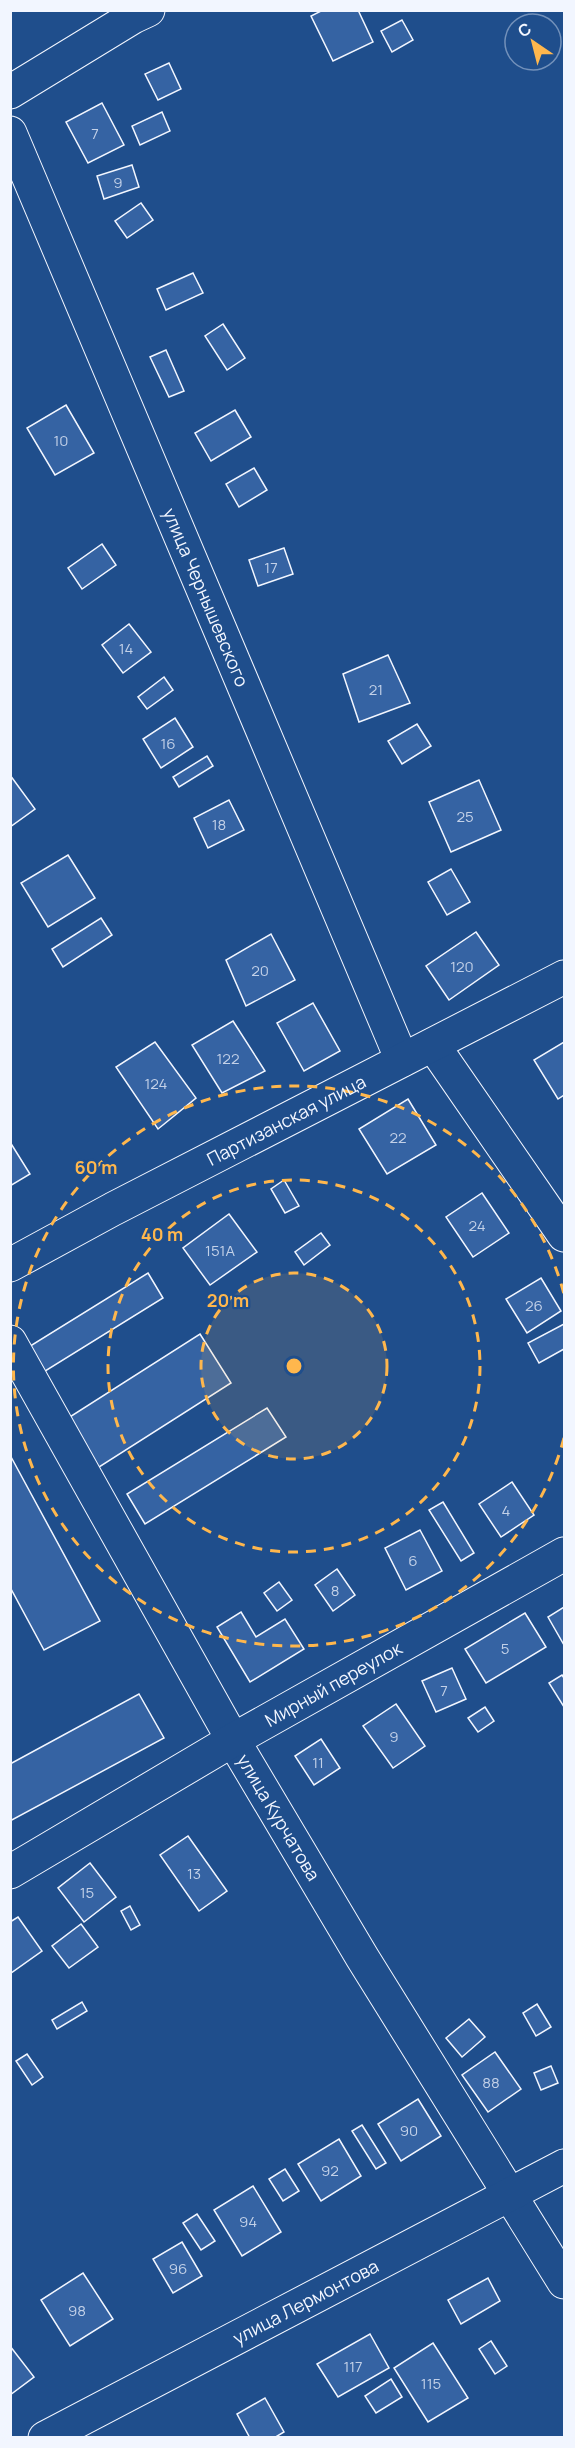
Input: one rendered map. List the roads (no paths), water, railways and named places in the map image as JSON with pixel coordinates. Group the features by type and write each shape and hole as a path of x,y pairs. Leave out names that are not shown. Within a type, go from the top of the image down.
{"street":[{"path":"10,92 148,10"},
{"name":"улица Чернышевского","path":"10,133 402,1060"},
{"name":"Партизанская улица","path":"10,1265 113,1209 564,977"},
{"path":"433,1045 564,1235"},
{"name":"улица Курчатова","path":"10,1341 233,1740 362,1957 564,2282"},
{"name":"Мирный переулок","path":"10,1872 233,1740 564,1554"},
{"name":"улица Лермонтова","path":"45,2438 564,2166"}]}
